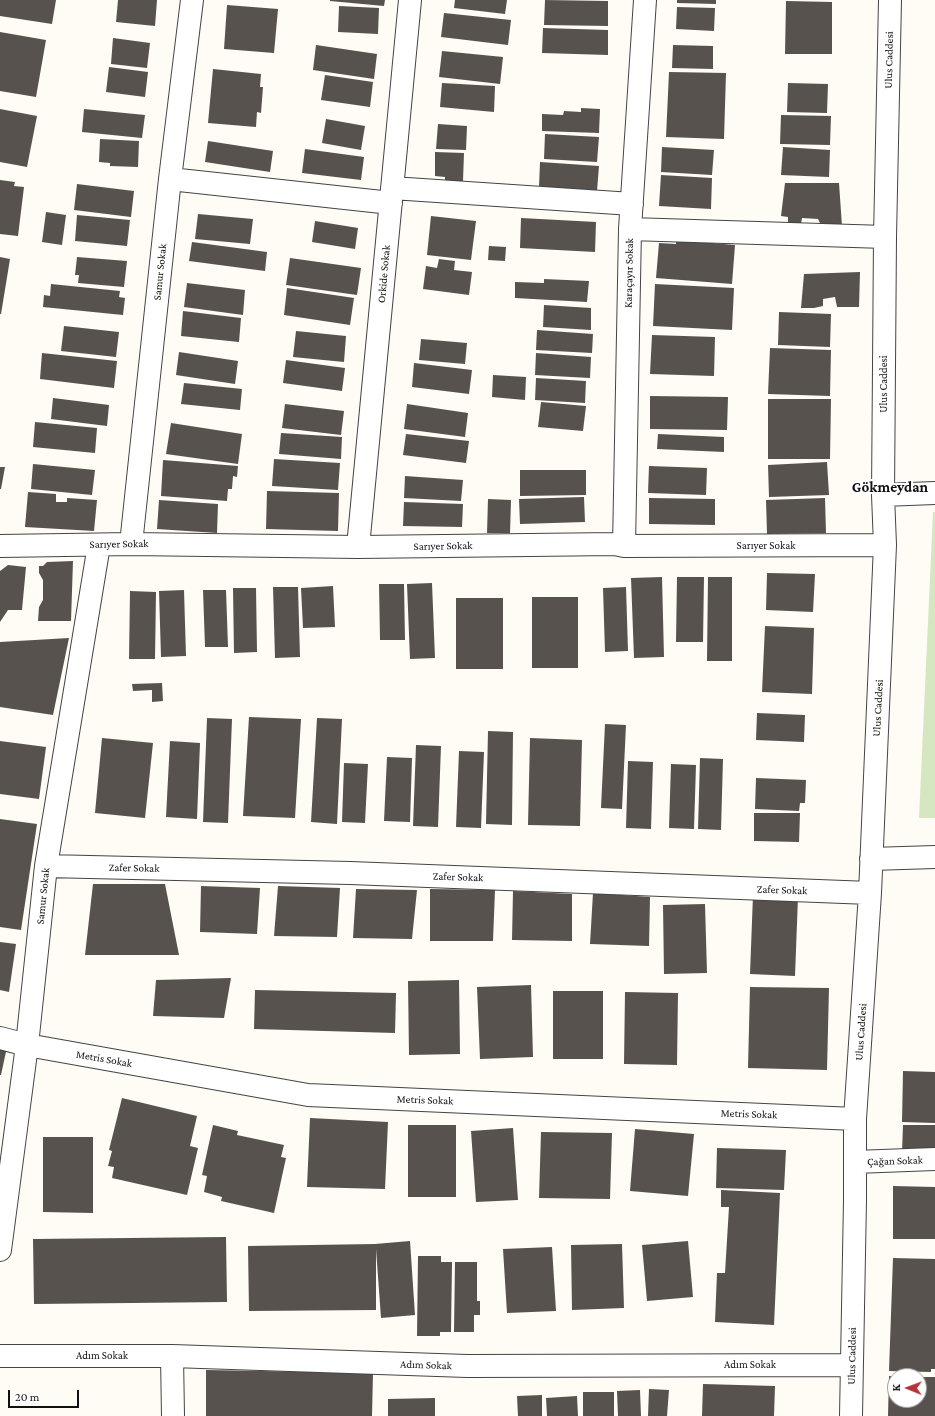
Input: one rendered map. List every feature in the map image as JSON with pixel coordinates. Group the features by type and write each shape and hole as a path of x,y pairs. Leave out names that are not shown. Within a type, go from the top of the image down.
{"street":[{"name":"Samur Sokak","path":"131,544 170,179 192,0"},
{"name":"Orkide Sokak","path":"358,547 410,0"},
{"name":"Karaçayır Sokak","path":"624,546 630,229 645,0"},
{"name":"Ulus Caddesi","path":"851,1416 855,1119 870,893 885,545 883,495 885,237 890,0"},
{"path":"170,179 392,195 632,204"},
{"path":"630,229 885,237"},
{"path":"883,495 935,494"},
{"name":"Samur Sokak","path":"0,1250 27,1045 46,866 99,544"},
{"name":"Sarıyer Sokak","path":"0,546 99,544 358,547 615,544 624,546 885,545"},
{"path":"871,859 935,857"},
{"name":"Zafer Sokak","path":"46,866 350,873 870,893"},
{"name":"Metris Sokak","path":"0,1038 27,1045 308,1095 855,1119"},
{"name":"Çağan Sokak","path":"855,1162 935,1160"},
{"name":"Adım Sokak","path":"0,1356 172,1356 467,1366 852,1365"},
{"path":"172,1356 173,1416"}],"green space":[{"path":"933,512 935,512 935,818 919,818"}],"building":[{"path":"0,0 56,0 52,24 0,16"},
{"path":"118,0 157,0 155,26 116,22"},
{"path":"330,0 385,0 384,6"},
{"path":"455,0 507,0 505,14 454,8"},
{"path":"545,0 608,1 608,26 544,25"},
{"path":"677,0 716,0 716,4 677,3"},
{"path":"786,1 832,2 832,54 785,54"},
{"path":"227,5 278,9 274,53 224,49"},
{"path":"339,6 379,8 378,34 338,32"},
{"path":"677,7 715,8 714,31 676,29"},
{"path":"444,13 511,20 508,45 441,37"},
{"path":"543,28 608,30 608,55 542,53"},
{"path":"0,32 46,40 36,97 0,91"},
{"path":"113,38 150,43 147,68 111,64"},
{"path":"316,45 377,54 374,79 313,70"},
{"path":"673,45 713,46 713,69 672,68"},
{"path":"442,51 503,57 500,84 439,77"},
{"path":"109,67 148,72 145,97 106,92"},
{"path":"213,69 261,74 260,87 263,87 261,113 257,112 256,127 208,123"},
{"path":"669,72 726,73 724,139 666,137"},
{"path":"325,75 373,82 370,107 321,100"},
{"path":"442,83 495,86 494,112 440,107"},
{"path":"788,83 828,84 827,113 787,112"},
{"path":"581,108 600,109 599,133 542,131 542,114 563,115 564,111 581,112"},
{"path":"0,109 37,116 27,167 0,162"},
{"path":"84,109 145,115 142,138 82,132"},
{"path":"781,115 831,116 830,145 780,144"},
{"path":"326,119 365,126 361,150 322,143"},
{"path":"438,124 467,126 466,150 436,149"},
{"path":"545,134 599,137 597,162 544,159"},
{"path":"100,139 139,141 138,167 110,166 110,163 99,162"},
{"path":"208,141 273,151 270,172 205,162"},
{"path":"662,147 714,150 712,175 661,172"},
{"path":"783,147 830,150 829,177 781,175"},
{"path":"305,149 364,157 361,180 302,173"},
{"path":"435,152 464,153 463,181 445,181 445,177 435,176"},
{"path":"540,162 599,166 597,191 539,187"},
{"path":"661,175 712,178 711,209 659,206"},
{"path":"0,180 15,182 14,186 24,187 18,236 0,234"},
{"path":"785,183 839,183 842,226 821,225 818,219 802,218 801,224 788,226 788,217 781,216"},
{"path":"77,184 134,191 131,217 74,210"},
{"path":"46,212 66,215 62,245 42,242"},
{"path":"198,214 253,219 250,244 195,239"},
{"path":"77,215 130,220 127,246 75,241"},
{"path":"431,216 476,221 471,260 427,255"},
{"path":"521,218 596,222 595,252 520,248"},
{"path":"315,221 358,228 355,249 312,242"},
{"path":"676,240 735,245 732,284 656,278 659,243 676,244"},
{"path":"192,242 267,252 265,271 189,261"},
{"path":"489,246 506,247 505,261 488,260"},
{"path":"0,257 10,259 1,314 0,314"},
{"path":"77,257 127,261 124,287 78,283 79,275 75,275"},
{"path":"290,258 361,268 357,295 286,285"},
{"path":"439,259 455,261 454,270 472,272 469,295 423,289 426,266 437,268"},
{"path":"860,272 859,307 837,307 835,297 823,299 823,306 801,308 804,274"},
{"path":"544,279 589,281 587,302 515,298 515,282 544,283"},
{"path":"187,283 245,290 243,315 184,307"},
{"path":"51,284 120,291 119,297 125,298 123,315 43,307 44,295 50,296"},
{"path":"655,284 734,288 732,330 653,326"},
{"path":"287,288 354,298 350,325 284,315"},
{"path":"544,305 591,308 591,330 543,327"},
{"path":"183,311 241,318 239,342 181,336"},
{"path":"779,312 831,314 830,347 778,345"},
{"path":"64,326 119,332 116,357 61,351"},
{"path":"537,330 593,334 592,353 536,350"},
{"path":"296,331 346,336 344,362 293,357"},
{"path":"652,335 715,337 714,376 650,374"},
{"path":"421,339 467,343 465,364 419,360"},
{"path":"770,348 831,350 830,396 768,394"},
{"path":"179,352 238,361 235,384 176,375"},
{"path":"42,353 117,361 114,388 40,379"},
{"path":"536,353 591,357 590,378 535,375"},
{"path":"286,360 345,368 342,391 283,383"},
{"path":"414,363 472,370 469,394 412,387"},
{"path":"493,375 526,377 525,400 492,397"},
{"path":"536,378 586,381 585,403 535,400"},
{"path":"184,383 242,389 240,410 181,404"},
{"path":"650,396 728,397 727,430 650,429"},
{"path":"53,398 109,405 107,426 51,419"},
{"path":"768,399 831,399 830,459 768,459"},
{"path":"541,402 586,406 583,431 538,427"},
{"path":"285,404 344,411 341,435 282,428"},
{"path":"407,404 468,413 465,437 404,429"},
{"path":"35,422 97,428 95,453 33,447"},
{"path":"171,423 242,434 238,464 166,454"},
{"path":"281,433 342,437 341,459 279,454"},
{"path":"406,434 469,441 466,463 403,455"},
{"path":"658,434 724,437 724,452 657,449"},
{"path":"274,459 340,463 338,490 272,486"},
{"path":"163,460 238,466 237,477 233,476 232,489 228,489 227,501 161,496"},
{"path":"827,462 829,495 769,497 768,465"},
{"path":"33,464 95,470 92,495 31,489"},
{"path":"649,466 707,468 706,495 648,493"},
{"path":"0,467 5,467 1,489 0,489"},
{"path":"520,470 586,470 586,495 520,496"},
{"path":"405,476 463,480 461,501 404,498"},
{"path":"267,491 339,493 338,531 266,529"},
{"path":"28,492 56,494 56,502 67,502 67,498 97,500 94,531 25,527"},
{"path":"584,497 585,522 520,524 519,499"},
{"path":"649,498 715,499 715,525 649,524"},
{"path":"825,498 826,533 767,534 766,500"},
{"path":"488,499 511,500 510,533 487,533"},
{"path":"159,500 218,504 217,533 157,529"},
{"path":"404,502 463,504 462,527 403,526"},
{"path":"73,561 71,621 38,621 39,607 43,600 43,580 39,573 39,566 43,566 47,562"},
{"path":"8,565 26,567 22,610 8,610 0,622 0,571"},
{"path":"767,573 815,574 813,612 766,610"},
{"path":"662,577 664,657 634,658 631,578"},
{"path":"677,577 704,577 703,642 676,642"},
{"path":"708,577 732,577 732,661 707,661"},
{"path":"432,583 435,658 410,659 407,584"},
{"path":"379,584 404,584 405,640 380,640"},
{"path":"333,586 335,627 303,628 301,588"},
{"path":"273,587 298,587 300,657 275,658"},
{"path":"626,587 628,651 605,652 603,588"},
{"path":"233,588 256,588 257,652 234,653"},
{"path":"184,590 186,656 161,657 159,591"},
{"path":"203,590 226,590 228,647 205,647"},
{"path":"130,591 156,592 155,659 129,659"},
{"path":"532,597 578,597 578,668 532,668"},
{"path":"456,598 503,598 503,669 456,669"},
{"path":"765,626 814,628 812,694 762,692"},
{"path":"69,638 53,715 0,707 0,642"},
{"path":"162,683 163,701 152,702 152,690 133,691 132,684"},
{"path":"757,713 805,715 804,742 756,740"},
{"path":"249,717 301,719 295,818 243,816"},
{"path":"207,718 232,719 228,823 203,822"},
{"path":"317,718 342,719 337,824 311,822"},
{"path":"605,724 626,725 622,809 601,808"},
{"path":"488,731 513,732 512,825 486,824"},
{"path":"102,738 153,743 145,818 95,813"},
{"path":"530,738 582,740 580,826 528,825"},
{"path":"0,741 46,747 39,799 0,794"},
{"path":"170,741 200,743 197,819 166,817"},
{"path":"416,745 441,746 438,827 413,826"},
{"path":"459,751 484,752 481,828 456,827"},
{"path":"387,757 412,758 410,822 384,821"},
{"path":"700,758 723,759 721,830 698,829"},
{"path":"628,761 653,762 651,829 626,828"},
{"path":"344,763 368,764 365,823 342,822"},
{"path":"671,764 696,765 694,829 669,828"},
{"path":"756,778 806,780 805,803 800,803 799,811 755,809"},
{"path":"754,813 800,813 799,842 754,841"},
{"path":"0,819 37,824 21,930 0,927"},
{"path":"93,884 165,884 179,955 85,955"},
{"path":"201,886 260,888 257,934 200,932"},
{"path":"278,886 340,888 337,937 274,936"},
{"path":"356,889 417,890 412,939 353,938"},
{"path":"430,889 495,890 493,941 430,941"},
{"path":"513,891 572,894 572,941 512,940"},
{"path":"593,893 650,897 649,946 590,944"},
{"path":"753,895 798,897 795,976 750,974"},
{"path":"705,904 707,973 664,974 663,905"},
{"path":"0,942 16,944 9,992 0,990"},
{"path":"231,978 224,1018 153,1016 156,980"},
{"path":"459,980 460,1054 409,1055 408,981"},
{"path":"531,985 533,1057 480,1059 477,987"},
{"path":"750,987 829,988 827,1070 748,1068"},
{"path":"255,990 396,993 395,1033 254,1029"},
{"path":"553,991 603,991 603,1059 553,1059"},
{"path":"625,992 678,993 677,1065 624,1064"},
{"path":"0,1045 7,1047 1,1075 0,1075"},
{"path":"903,1071 935,1072 935,1123 902,1122"},
{"path":"122,1098 197,1116 190,1146 198,1148 187,1195 112,1178 114,1167 108,1166 112,1151 109,1150"},
{"path":"310,1118 388,1122 385,1189 307,1187"},
{"path":"213,1125 238,1131 237,1135 284,1145 281,1157 286,1158 274,1213 221,1201 222,1197 204,1192 207,1176 202,1175"},
{"path":"408,1125 456,1125 456,1197 408,1197"},
{"path":"903,1125 935,1125 935,1153 902,1152"},
{"path":"513,1128 518,1200 476,1202 471,1131"},
{"path":"635,1129 694,1134 688,1196 630,1191"},
{"path":"541,1132 612,1133 610,1199 539,1198"},
{"path":"43,1137 93,1137 93,1213 43,1212"},
{"path":"717,1148 786,1150 784,1190 716,1188"},
{"path":"893,1186 935,1187 935,1239 893,1239"},
{"path":"721,1190 780,1193 774,1325 715,1322 717,1273 725,1273 729,1207 721,1207"},
{"path":"226,1237 227,1302 34,1304 33,1239"},
{"path":"410,1241 415,1315 381,1318 376,1249 376,1310 249,1311 248,1246 375,1244"},
{"path":"688,1241 693,1297 647,1301 642,1245"},
{"path":"622,1244 624,1308 572,1310 571,1245"},
{"path":"552,1247 556,1311 507,1313 503,1249"},
{"path":"418,1256 441,1256 441,1262 452,1262 451,1332 440,1332 440,1336 417,1336"},
{"path":"893,1258 935,1259 935,1369 931,1369 931,1372 927,1372 927,1368 889,1368"},
{"path":"455,1262 477,1262 477,1301 480,1301 480,1315 474,1315 474,1332 454,1332"},
{"path":"206,1370 373,1373 372,1416 206,1416"},
{"path":"927,1377 935,1377 935,1416 888,1416 888,1408 927,1408"},
{"path":"703,1384 775,1386 774,1416 702,1416"},
{"path":"649,1389 669,1390 667,1416 648,1416"},
{"path":"640,1390 641,1416 618,1416 617,1391"},
{"path":"583,1392 614,1392 614,1416 583,1416"},
{"path":"542,1395 542,1416 518,1416 517,1396"},
{"path":"577,1396 578,1416 547,1416 546,1398"},
{"path":"435,1398 435,1416 388,1416 388,1399"}],"district":[{"name":"Gökmeydan","path":"890,487"}]}
